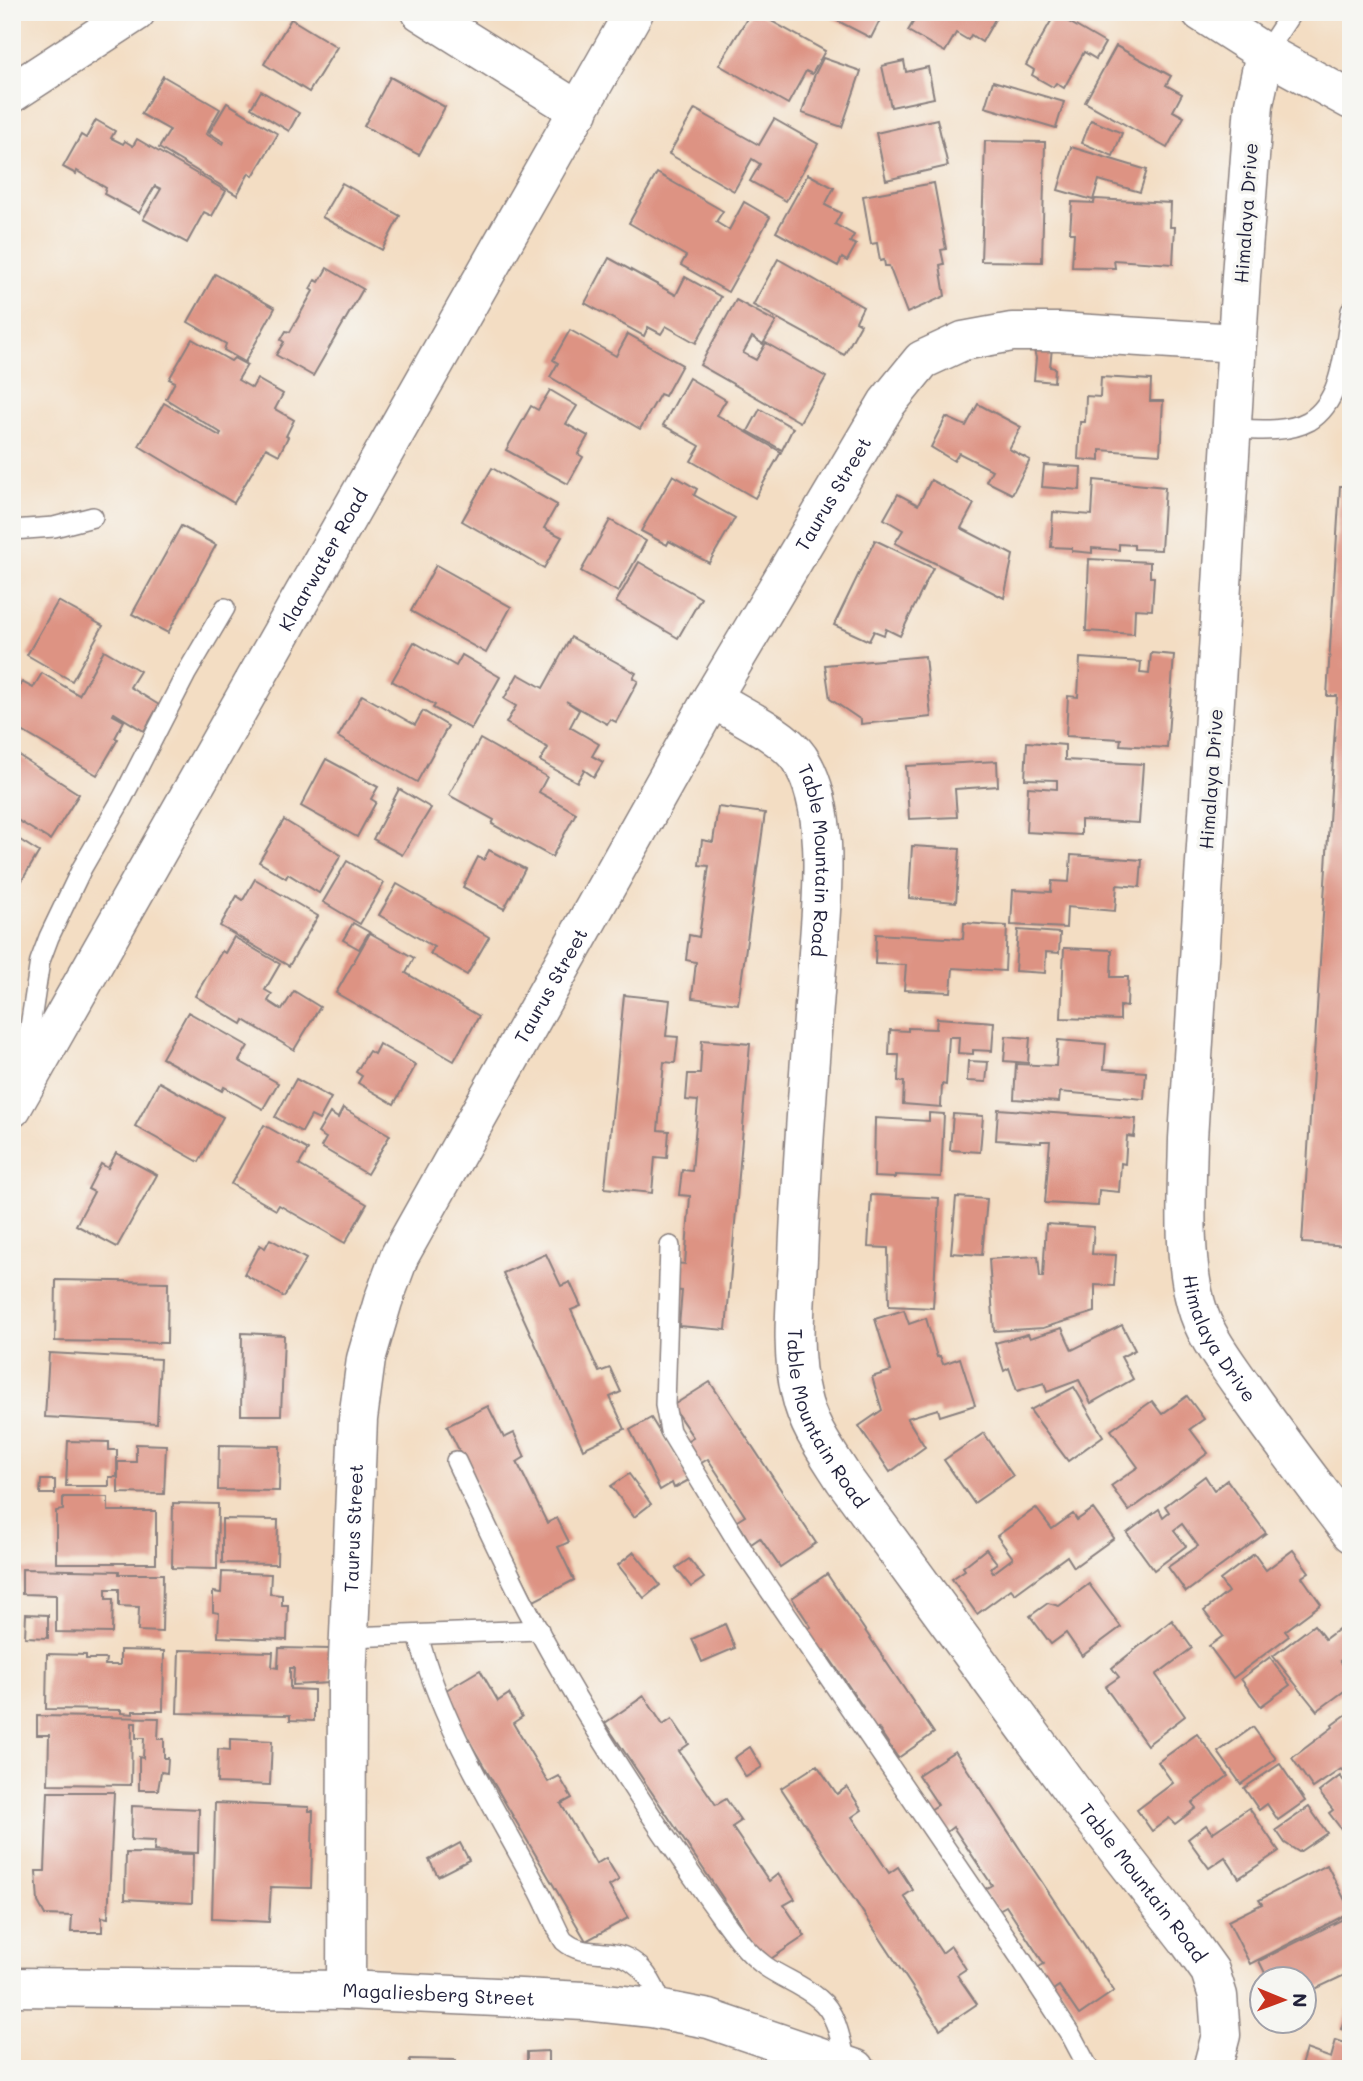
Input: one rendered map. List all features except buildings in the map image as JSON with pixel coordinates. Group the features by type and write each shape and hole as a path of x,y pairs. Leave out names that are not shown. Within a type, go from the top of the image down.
{"street":[{"path":"12,93 136,12"},
{"path":"421,12 579,111"},
{"name":"Klaarwater Road","path":"12,1106 634,12"},
{"path":"1201,12 1265,53 1351,100"},
{"name":"Himalaya Drive","path":"1265,53 1254,104 1237,343 1188,1139 1189,1261 1195,1303 1207,1334 1261,1414 1351,1533"},
{"name":"Taurus Street","path":"346,1990 349,1637 358,1419 364,1371 383,1301 400,1255 712,698 887,403 922,360 963,341 1012,332 1059,332 1237,343"},
{"name":"Table Mountain Road","path":"712,698 779,740 798,758 814,794 821,839 821,908 799,1219 795,1359 801,1395 812,1429 844,1479 1068,1785 1210,1971 1218,1996 1221,2035 1212,2069"},
{"name":"Magaliesberg Street","path":"12,1987 346,1990 585,2001 664,2010 709,2019 850,2068"}],"lane":[{"path":"1265,53 1292,12"},
{"path":"1233,429 1268,430 1287,427 1308,421 1324,407 1335,388 1351,311"},
{"path":"12,530 54,527 93,517"},
{"path":"12,1106 30,1027 40,961 49,937 82,868 134,776 186,674 225,608"},
{"path":"670,1246 665,1405 670,1431 745,1554 1021,1959 1072,2037 1089,2069"},
{"path":"456,1461 539,1630 636,1791 745,1947 763,1965 820,1999 830,2012 838,2030 850,2068"},
{"path":"349,1637 539,1630"},
{"path":"418,1635 428,1672 450,1724 485,1794 552,1913 562,1940 582,1952 617,1955 633,1963 647,1973 664,2010"}]}
